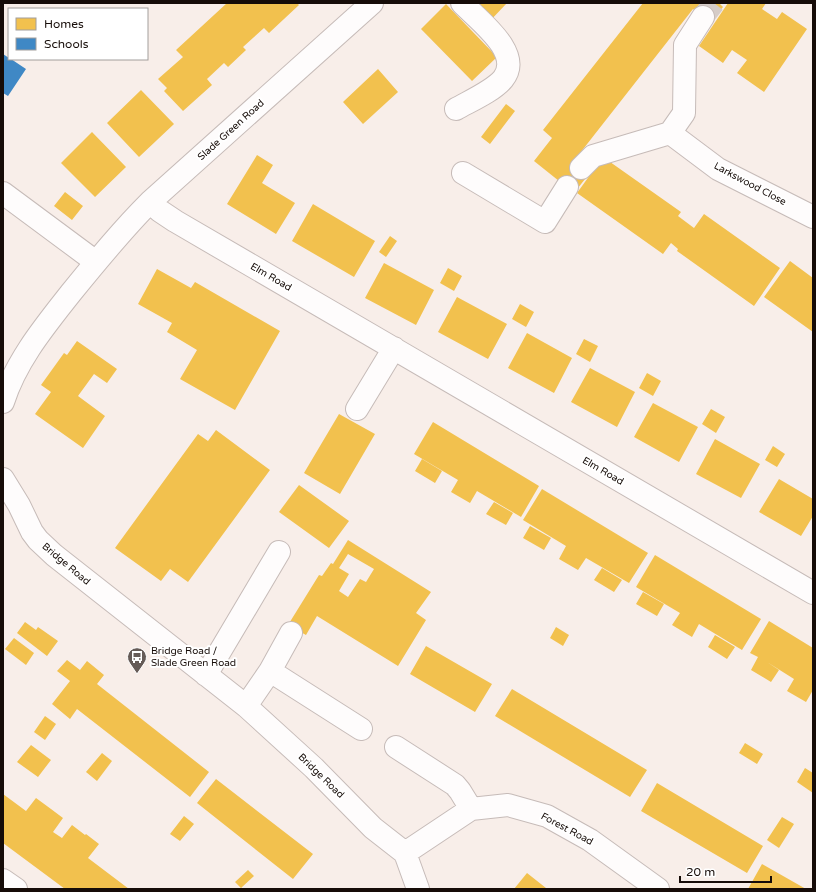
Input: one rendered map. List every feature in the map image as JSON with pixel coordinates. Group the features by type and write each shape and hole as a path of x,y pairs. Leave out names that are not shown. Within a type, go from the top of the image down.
{"street":[{"name":"Slade Green Road","path":"3,402 19,365 34,341 123,230 150,202 372,3"},
{"path":"456,108 492,88 503,80 509,70 509,59 500,41 462,3"},
{"path":"581,168 593,156 670,133 684,113 685,45 703,17"},
{"name":"Larkswood Close","path":"670,133 718,169 813,217"},
{"path":"463,173 545,222 567,187"},
{"path":"3,193 96,262"},
{"name":"Elm Road","path":"150,202 175,221 813,594"},
{"path":"357,409 394,348"},
{"name":"Bridge Road","path":"3,479 19,505 32,532 46,548 246,706 314,768 373,828 405,853"},
{"path":"206,675 279,552"},
{"path":"246,706 270,671 291,633"},
{"path":"270,671 332,709 361,729"},
{"path":"396,747 455,784 471,809"},
{"name":"Forest Road","path":"405,853 471,809 508,805 547,816 590,840 658,889"},
{"path":"405,853 418,889"},
{"path":"3,880 16,889"}],"building: Homes":[{"path":"227,3 297,3 299,5 269,33 264,28 243,47 246,50 228,67 224,63 207,79 212,85 183,111 164,91 167,88 158,79 183,57 176,50"},
{"path":"468,3 507,3 488,23"},
{"path":"643,3 719,3 723,7 710,23 693,9 573,162 589,174 574,193 534,161 552,138 543,130"},
{"path":"728,3 766,3 762,9 777,19 782,12 807,29 764,92 737,73 747,60 732,50 723,63 699,46"},
{"path":"446,4 497,57 472,81 421,29"},
{"path":"378,69 398,92 363,124 343,102"},
{"path":"141,90 174,124 139,157 107,123"},
{"path":"506,104 515,111 490,144 481,137"},
{"path":"92,132 126,167 95,197 61,163"},
{"path":"257,155 273,165 262,183 295,203 276,234 227,204"},
{"path":"603,157 681,212 678,216 694,228 704,214 780,268 754,306 677,251 678,249 671,243 663,254 577,193"},
{"path":"65,192 83,206 72,220 54,206"},
{"path":"313,204 375,241 354,277 292,241"},
{"path":"390,236 397,241 386,257 379,252"},
{"path":"790,261 813,278 813,332 764,297"},
{"path":"384,263 434,290 416,325 365,298"},
{"path":"448,268 462,276 454,291 440,283"},
{"path":"157,269 191,288 195,282 280,331 235,410 180,379 197,350 167,332 172,323 138,304"},
{"path":"457,297 507,324 488,359 438,332"},
{"path":"520,304 534,312 526,327 512,319"},
{"path":"527,333 572,358 554,393 508,368"},
{"path":"584,339 598,346 590,362 576,354"},
{"path":"77,341 117,369 107,383 94,374 78,396 105,416 83,448 35,414 51,392 41,385 64,353 67,355"},
{"path":"590,368 635,392 617,427 571,402"},
{"path":"647,373 661,381 653,396 639,388"},
{"path":"653,403 698,427 679,462 634,437"},
{"path":"711,409 725,417 716,433 702,424"},
{"path":"339,414 375,434 340,494 304,473"},
{"path":"433,422 539,486 521,517 477,491 470,503 451,492 458,480 414,454"},
{"path":"216,430 270,470 188,582 170,569 161,581 115,548 198,434 208,441"},
{"path":"715,439 760,464 741,498 696,474"},
{"path":"773,446 785,454 777,467 765,460"},
{"path":"422,459 442,471 435,483 415,471"},
{"path":"779,479 813,499 813,516 801,536 759,512"},
{"path":"299,485 349,521 329,548 279,512"},
{"path":"542,489 648,553 629,583 586,558 578,570 559,559 566,546 523,520"},
{"path":"494,502 513,513 506,525 486,514"},
{"path":"530,526 551,538 544,550 523,538"},
{"path":"348,540 431,592 416,613 426,620 398,666 317,616 306,635 288,625 319,575 322,576 331,563 333,564","holes":["348,554 374,569 366,582 360,579 348,597 339,591 349,574 339,568"]},
{"path":"655,555 761,619 742,650 699,624 692,637 672,625 680,613 636,587"},
{"path":"602,568 622,580 614,592 594,580"},
{"path":"643,592 664,604 657,616 636,604"},
{"path":"769,621 813,648 813,690 806,702 787,691 794,679 767,662 779,670 771,682 751,670 758,657 750,653"},
{"path":"25,622 36,630 38,627 58,641 47,656 17,633"},
{"path":"556,627 569,635 563,646 550,638"},
{"path":"715,635 735,647 727,659 708,647"},
{"path":"14,638 34,653 26,665 5,649"},
{"path":"426,646 492,684 475,712 410,674"},
{"path":"67,660 80,670 87,661 104,675 97,684 209,772 190,797 77,709 70,719 52,704 70,681 57,671"},
{"path":"512,689 647,770 630,797 495,716"},
{"path":"45,716 56,724 45,740 34,732"},
{"path":"745,743 763,754 757,764 739,753"},
{"path":"31,745 51,760 38,777 17,762"},
{"path":"102,753 112,761 97,781 86,772"},
{"path":"805,768 813,773 813,793 797,782"},
{"path":"216,779 313,854 293,879 197,803"},
{"path":"657,783 763,846 747,873 641,811"},
{"path":"3,794 26,811 36,798 51,809 63,818 53,832 62,838 72,825 85,835 86,834 99,844 88,858 129,889 65,889 3,843"},
{"path":"184,816 194,824 180,841 170,834"},
{"path":"782,817 794,824 779,848 767,840"},
{"path":"762,864 806,889 748,889"},
{"path":"248,870 254,876 241,888 235,882"},
{"path":"527,873 546,888 514,889"}],"building: Schools":[{"path":"3,54 8,57 8,60 12,60 26,69 8,96 3,93"}],"tunnel":[{"path":"703,17 714,3"}],"place":[{"name":"Bridge Road / Slade Green Road","path":"137,674"}]}
